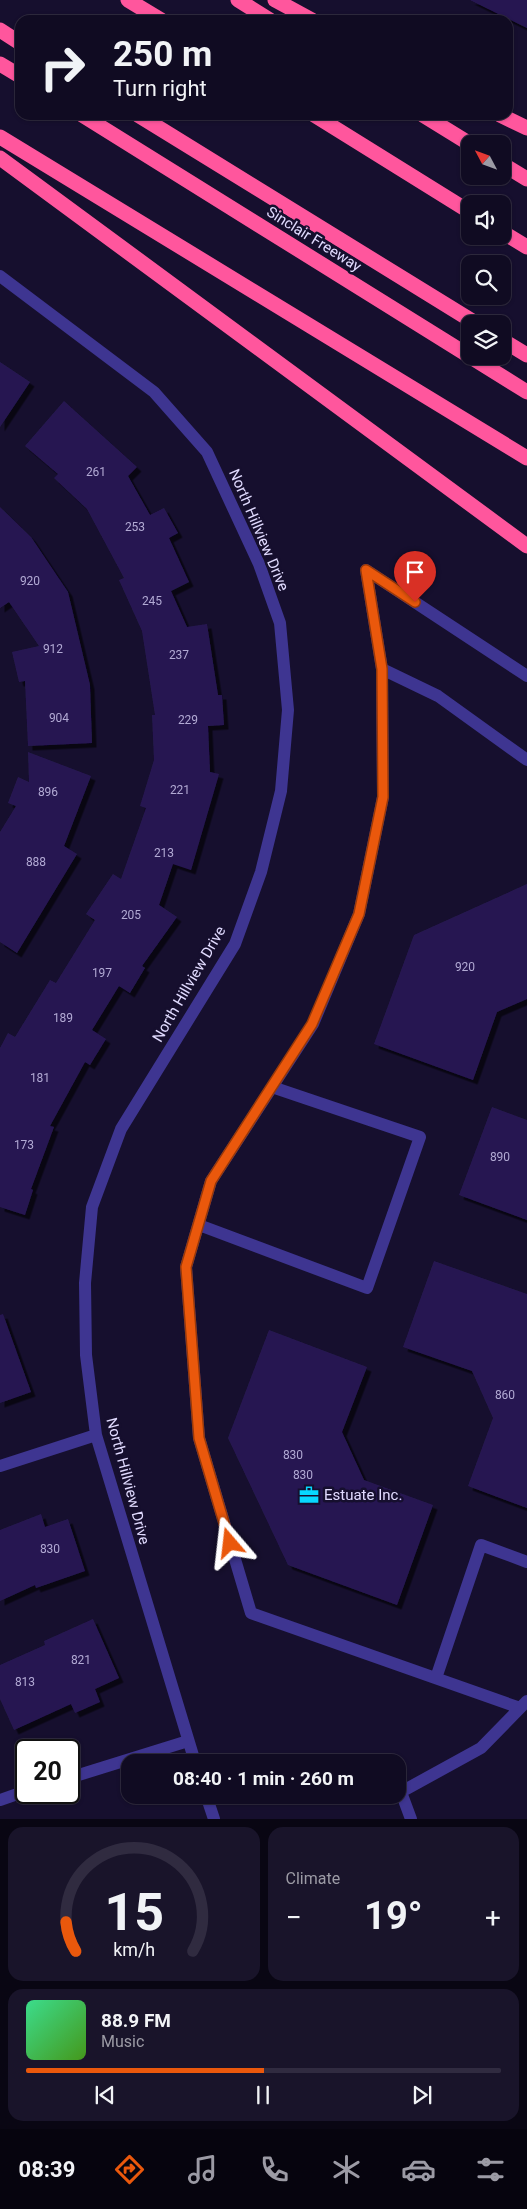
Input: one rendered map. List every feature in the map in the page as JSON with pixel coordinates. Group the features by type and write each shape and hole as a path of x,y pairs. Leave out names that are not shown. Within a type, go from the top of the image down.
{"highway":[{"path":"128,0 153,15"},
{"path":"238,0 262,15"},
{"path":"275,0 303,15"},
{"path":"0,30 15,40"},
{"path":"0,64 15,73"},
{"name":"Sinclair Freeway","path":"90,120 527,392"},
{"path":"146,120 462,315"},
{"path":"322,120 461,206"},
{"path":"431,120 461,138"},
{"path":"510,120 527,128"},
{"path":"0,137 527,458"},
{"path":"0,158 527,546"},
{"path":"511,169 527,179"},
{"path":"511,237 527,247"},
{"path":"511,345 527,355"}],"street":[{"name":"North Hillview Drive","path":"0,276 154,392 207,452 259,564 280,623 288,710 281,791 261,872 235,944 121,1129 92,1207 85,1283 86,1355 96,1435 192,1754"},
{"path":"411,1819 401,1792 481,1748 523,1704 436,1678 252,1613 199,1438 186,1267 211,1181 312,1024 359,914 383,797 382,669 366,570 527,676"},
{"path":"382,669 438,696 527,760"},
{"path":"199,1225 366,1288 420,1137 272,1087"},
{"path":"0,1466 96,1435"},
{"path":"436,1678 481,1545 527,1562"},
{"path":"80,1775 188,1741"},
{"path":"0,1800 15,1795"},
{"path":"209,1804 214,1819"}],"building":[{"path":"470,0 527,0 527,28 513,21 513,15 501,15"},
{"path":"0,362 30,382 0,427"},
{"path":"64,401 137,467 128,476 150,515 164,508 178,533 169,538 189,582 171,591 187,627 207,624 218,695 222,695 224,725 208,726 210,772 219,774 191,870 173,864 159,905 177,917 142,966 145,968 130,993 119,986 92,1030 106,1039 90,1065 85,1062 50,1126 54,1127 31,1189 33,1190 25,1215 0,1207 0,1048 8,1033 15,1037 50,980 56,983 95,920 86,914 113,874 121,879 146,808 140,806 154,760 152,715 155,715 142,631 119,580 124,578 87,509 54,478 58,474 25,446"},
{"path":"0,507 31,537 68,592 90,685 92,743 28,746 25,681 19,682 12,652 39,646 9,602 0,608"},
{"path":"28,752 91,776 64,846 77,854 17,953 0,942 0,832 16,806 8,803 18,777 29,782"},
{"path":"527,884 527,999 497,1012 473,1080 374,1044 414,935"},
{"path":"492,1107 527,1120 527,1220 459,1195"},
{"path":"434,1261 527,1294 527,1508 468,1486 493,1418 472,1371 403,1347"},
{"path":"3,1314 31,1392 0,1403 0,1315"},
{"path":"269,1330 367,1367 342,1432 364,1480 433,1505 397,1605 288,1565 228,1438"},
{"path":"41,1514 45,1527 68,1519 85,1571 36,1588 35,1585 0,1601 0,1530"},
{"path":"93,1619 119,1678 95,1689 100,1702 75,1713 71,1704 14,1730 0,1699 0,1665 45,1645 44,1641"}],"place":[{"name":"Estuate Inc.","path":"309,1495"}],"route":[{"path":"230,1543 199,1438 186,1267 211,1181 312,1024 359,914 383,797 382,669 366,570 415,602"}]}
